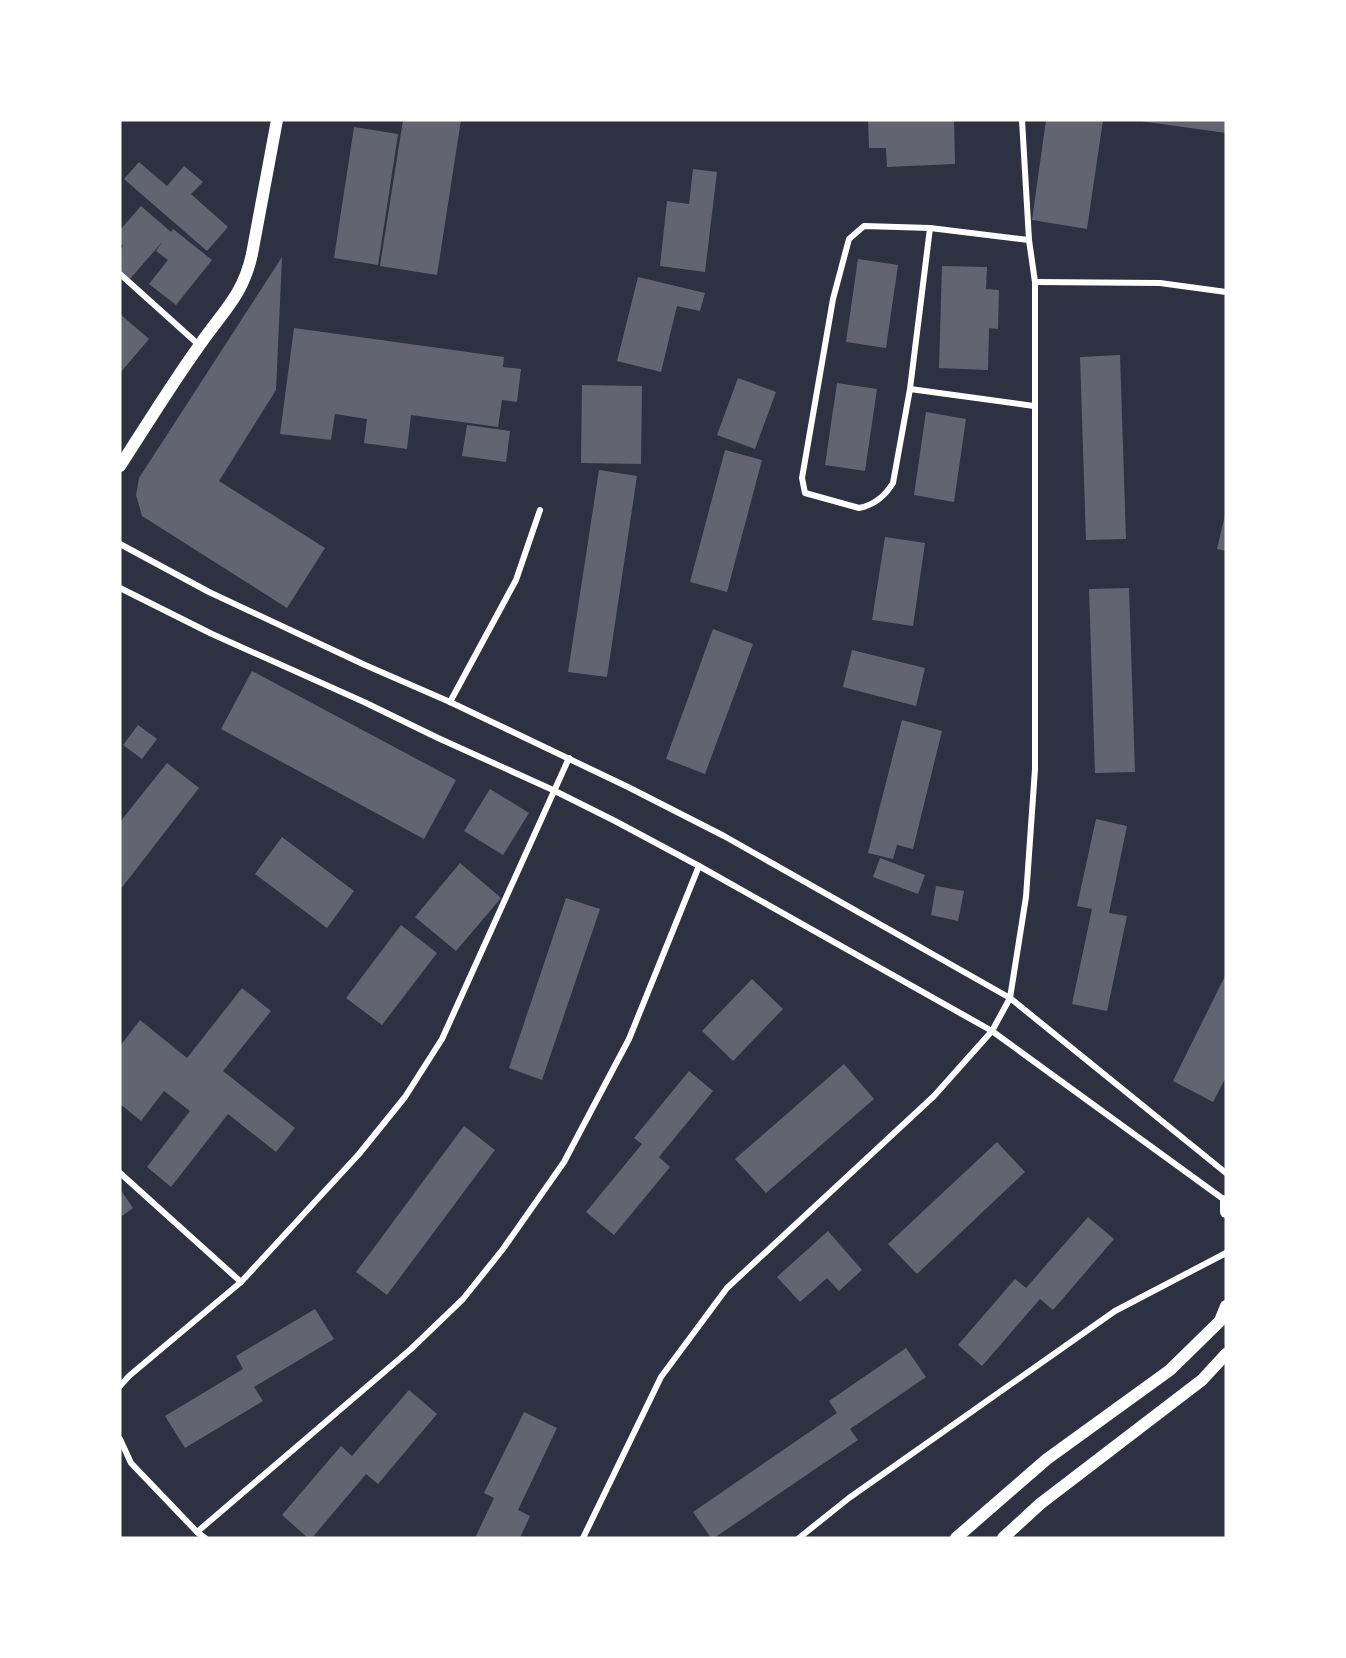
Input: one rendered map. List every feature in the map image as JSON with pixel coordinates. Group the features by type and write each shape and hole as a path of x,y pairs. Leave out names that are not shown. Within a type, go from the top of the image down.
{"main road":[{"path":"120,466 199,345 239,293 248,271 277,120"},
{"path":"1226,1201 1226,1212"},
{"path":"956,1538 1047,1459 1170,1370 1220,1321 1226,1306"},
{"path":"1002,1538 1040,1504 1202,1380 1226,1354"}],"street":[{"path":"583,1538 661,1377 727,1288 934,1096 992,1031 1010,998 1026,897 1035,770 1035,282 1029,240 1022,120"},
{"path":"930,228 910,388 893,483 886,495 868,506 859,508 805,493 802,478 831,310 849,239 864,226 930,228 1029,240"},
{"path":"120,274 199,345"},
{"path":"1035,282 1160,284 1226,292"},
{"path":"910,388 1034,406"},
{"path":"450,702 516,580 540,510"},
{"path":"120,544 209,592 569,758 724,836 1010,998 1226,1173"},
{"path":"120,588 212,634 553,790 699,866 992,1031 1226,1201"},
{"path":"120,1386 241,1281 359,1154 411,1087 442,1039 569,758"},
{"path":"197,1532 411,1349 463,1299 503,1249 564,1162 629,1039 699,866"},
{"path":"120,1173 241,1281"},
{"path":"799,1538 849,1498 1115,1311 1226,1253"},
{"path":"120,1439 131,1463 197,1532 206,1538"}],"building":[{"path":"403,120 461,120 437,275 380,266"},
{"path":"868,120 954,120 955,164 887,167 886,148 869,148"},
{"path":"1046,120 1103,120 1087,229 1032,220"},
{"path":"1226,120 1226,133 1140,121"},
{"path":"354,127 398,134 378,265 334,258"},
{"path":"139,162 167,186 184,166 203,182 191,194 228,227 207,251 124,179"},
{"path":"693,169 717,172 705,272 660,266 667,201 689,204"},
{"path":"141,206 171,232 173,229 212,260 176,305 149,284 168,260 156,251 163,241 130,279 120,270 120,250 123,246 120,243 120,230"},
{"path":"282,257 276,390 219,481 325,548 287,608 142,516 136,495 139,478"},
{"path":"858,259 898,265 886,348 846,342"},
{"path":"942,266 987,267 986,289 999,290 998,329 989,328 988,370 939,368"},
{"path":"638,277 705,293 700,311 677,306 661,372 617,361"},
{"path":"120,314 149,339 120,373"},
{"path":"294,328 504,357 503,367 521,369 517,402 502,400 498,427 411,415 407,449 364,443 367,419 335,414 331,440 280,434"},
{"path":"1120,355 1126,539 1086,540 1080,357"},
{"path":"738,378 776,392 755,449 717,435"},
{"path":"837,383 877,389 865,471 825,465"},
{"path":"582,385 642,386 641,464 581,463"},
{"path":"926,412 966,419 954,502 914,495"},
{"path":"467,425 510,431 506,462 462,456"},
{"path":"725,450 762,460 727,592 690,582"},
{"path":"599,470 637,476 607,677 568,672"},
{"path":"1226,515 1226,551 1217,549"},
{"path":"885,537 925,543 913,626 872,620"},
{"path":"1129,588 1135,772 1095,773 1089,589"},
{"path":"713,629 753,644 705,774 666,759"},
{"path":"852,650 925,668 916,706 843,687"},
{"path":"252,671 456,780 424,839 221,729"},
{"path":"902,720 942,731 913,849 897,845 893,859 868,853"},
{"path":"138,725 157,739 142,759 123,745"},
{"path":"167,763 199,788 120,890 120,822"},
{"path":"490,789 529,813 503,855 464,831"},
{"path":"1096,819 1127,826 1109,913 1127,916 1107,1011 1072,1004 1092,909 1077,906"},
{"path":"282,837 354,891 327,928 255,874"},
{"path":"880,858 925,875 918,894 873,877"},
{"path":"460,863 501,898 456,951 415,917"},
{"path":"936,886 964,891 958,921 931,915"},
{"path":"566,898 600,909 542,1080 509,1068"},
{"path":"401,925 437,953 382,1025 346,998"},
{"path":"1226,974 1226,1077 1213,1102 1173,1081"},
{"path":"752,979 783,1009 733,1061 702,1031"},
{"path":"242,988 271,1011 223,1071 295,1128 276,1152 228,1114 171,1187 147,1167 190,1111 164,1091 141,1121 120,1104 120,1046 140,1020 187,1058"},
{"path":"844,1064 874,1099 766,1193 735,1159"},
{"path":"689,1071 713,1091 659,1157 670,1167 614,1235 586,1212 642,1144 634,1138"},
{"path":"464,1126 495,1150 387,1295 356,1272"},
{"path":"997,1142 1025,1172 917,1274 888,1244"},
{"path":"120,1189 133,1208 122,1216 120,1213"},
{"path":"1088,1217 1114,1239 1053,1310 1040,1299 982,1366 958,1345 1015,1279 1026,1288"},
{"path":"828,1231 862,1270 839,1291 827,1278 800,1302 777,1277"},
{"path":"315,1309 334,1339 254,1387 263,1401 185,1448 165,1416 243,1369 236,1356"},
{"path":"906,1348 926,1377 850,1429 858,1440 711,1538 693,1512 837,1413 829,1401"},
{"path":"409,1390 437,1414 378,1484 366,1474 312,1538 308,1538 282,1515 341,1446 352,1456"},
{"path":"524,1412 557,1428 518,1510 530,1516 520,1538 475,1538 494,1498 484,1493"}]}
